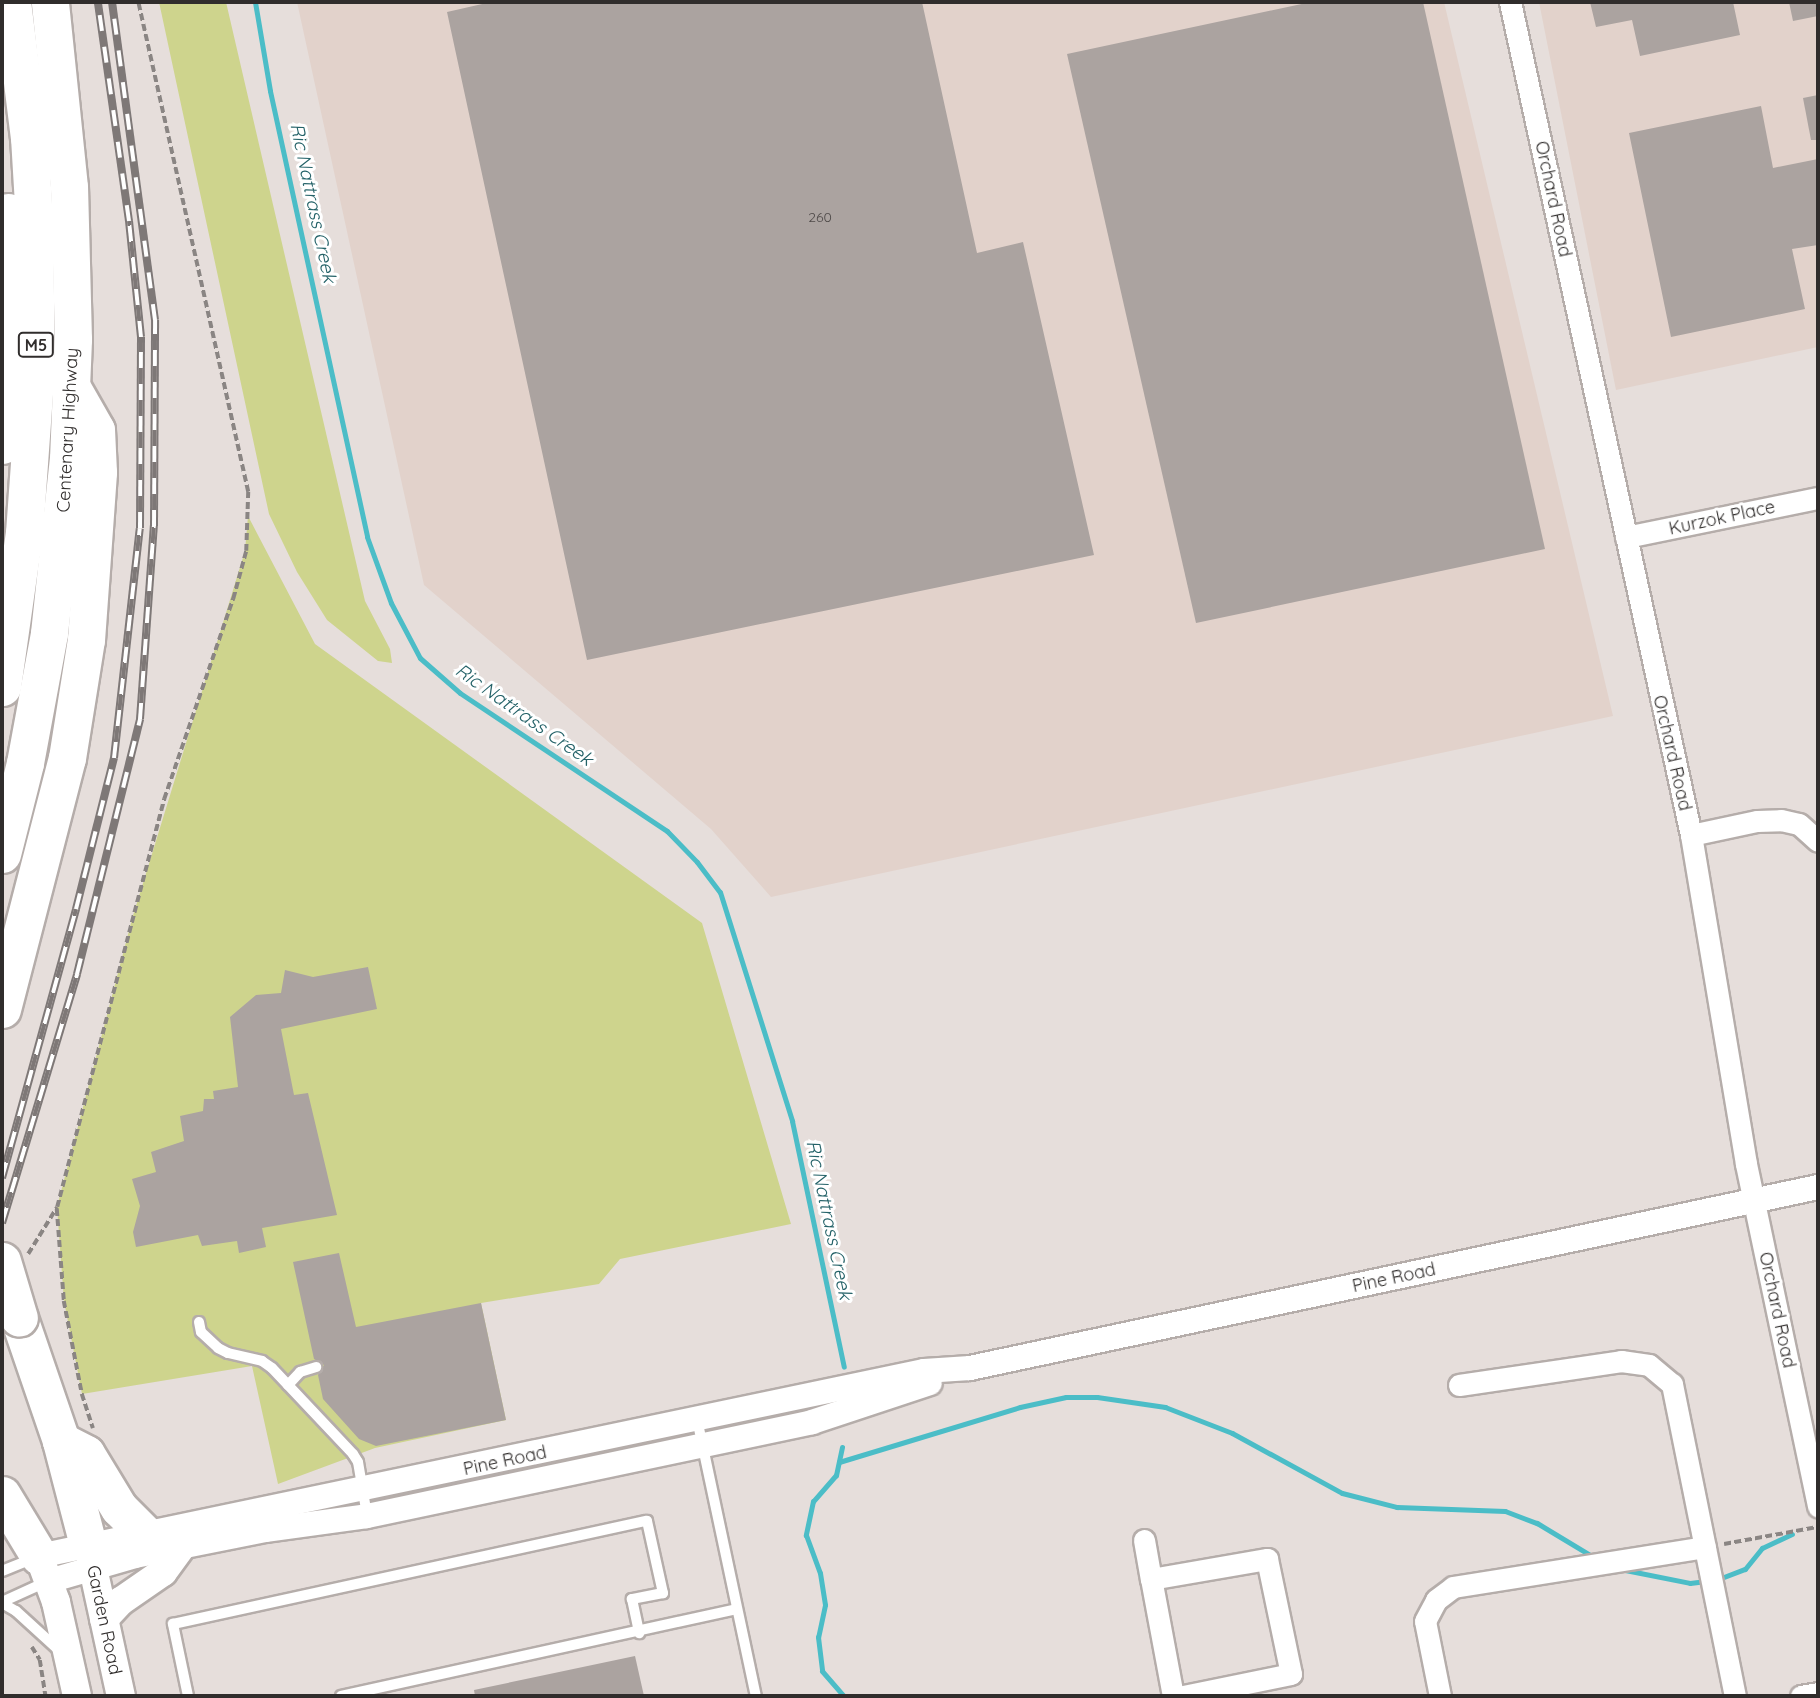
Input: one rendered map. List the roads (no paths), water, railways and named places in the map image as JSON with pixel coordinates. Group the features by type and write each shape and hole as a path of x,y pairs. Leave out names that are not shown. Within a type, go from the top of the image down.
{"highway":[{"name":"Centenary Highway","path":"2,687 24,533 36,367 33,207 12,2"},
{"name":"Centenary Highway","path":"2,854 25,763 49,633 64,513 71,386 69,187 50,2"},
{"path":"2,92 8,200 9,328 2,445"},
{"path":"2,1009 64,771 86,640 98,472 96,430 71,386"},
{"path":"14,1261 19,1318 61,1441 90,1555"},
{"path":"61,1441 86,1454 119,1508 144,1533"},
{"path":"2,1495 44,1568"}],"main road":[{"path":"104,1619 121,1601 163,1572 181,1547"},
{"name":"Garden Road","path":"90,1555 121,1696"},
{"path":"44,1568 77,1696"}],"street":[{"name":"Orchard Road","path":"1510,2 1691,835 1753,1201 1818,1507"},
{"name":"Kurzok Place","path":"1626,537 1818,498"},
{"path":"1691,835 1757,821 1781,820 1799,824 1818,841"},
{"name":"Pine Road","path":"90,1555 181,1547 265,1530 367,1516 703,1446 812,1422 970,1368 1818,1187"},
{"path":"1459,1385 1621,1362 1649,1365 1672,1384 1735,1696"},
{"name":"Pine Road","path":"44,1568 90,1555 144,1533 362,1491 924,1371 970,1368"},
{"path":"1144,1540 1173,1696"},
{"path":"1440,1696 1425,1620 1436,1600 1453,1587 1705,1547"},
{"path":"1151,1579 1267,1559 1291,1674 1183,1696"},
{"path":"1801,1696 1818,1693"}],"lane":[{"path":"199,1322 201,1332 218,1348 262,1361 353,1454 358,1462 367,1516"},
{"path":"288,1385 300,1372 316,1367"},
{"path":"697,1419 757,1696"},
{"path":"188,1696 173,1624 647,1521 663,1593 632,1599 639,1633"},
{"path":"2,1571 44,1568"},
{"path":"44,1568 2,1602 69,1658"},
{"path":"341,1696 639,1633 737,1609"}],"waterway":[{"name":"Ric Nattrass Creek","path":"255,2 270,91 367,537 391,603 420,658 460,693 667,831 697,862 720,892 792,1121 844,1367"},
{"path":"839,1462 1020,1407 1066,1397 1097,1397 1165,1407 1232,1433 1342,1493 1397,1507 1505,1511 1537,1523 1595,1558"},
{"name":"Ric Nattrass Creek","path":"842,1447 836,1475 813,1501 806,1535 820,1573 825,1605 818,1637 822,1671 844,1696"},
{"path":"1716,1580 1745,1569 1762,1548 1792,1534"},
{"path":"1620,1569 1690,1583 1706,1581"}],"railway":[{"path":"2,1178 76,909 114,758 140,528 141,337 129,221 98,2"},
{"path":"2,1223 77,974 140,719 154,526 155,320 112,2"}]}
